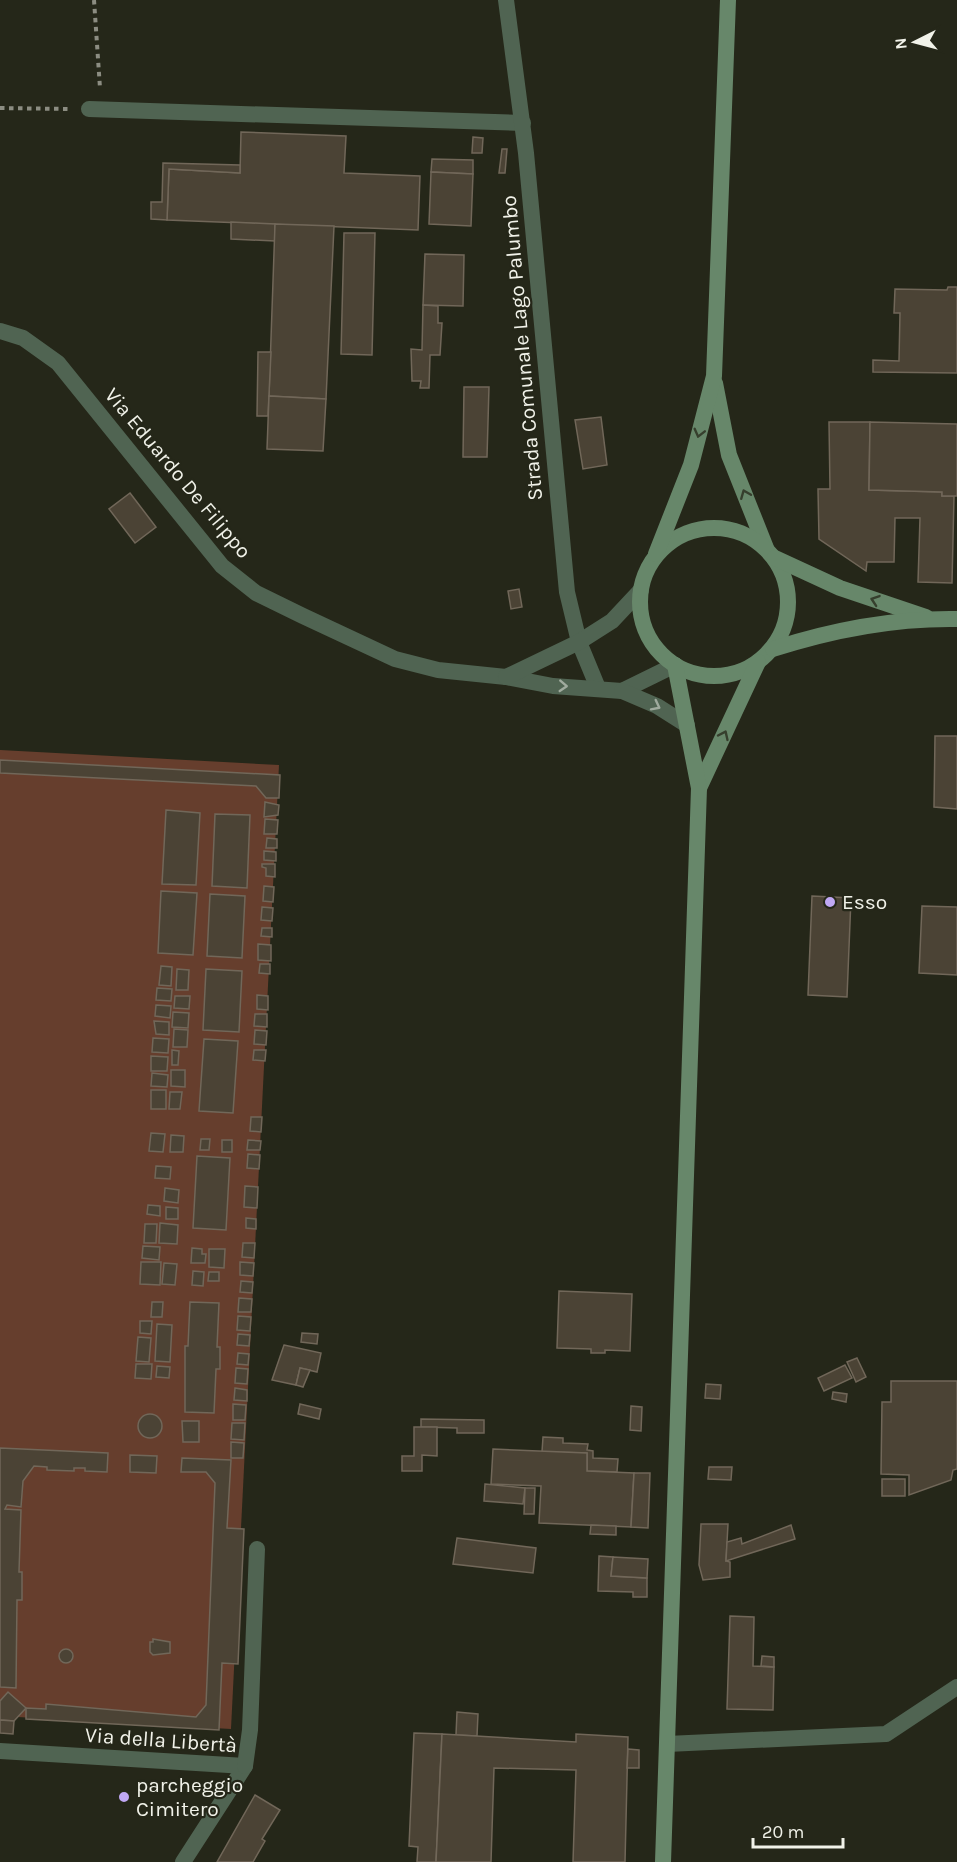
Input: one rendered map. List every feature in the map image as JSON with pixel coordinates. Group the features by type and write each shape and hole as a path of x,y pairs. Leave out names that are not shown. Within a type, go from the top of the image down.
{"main road":[{"path":"714,376 729,455 771,553 784,575 789,594 788,613 783,632 773,649 758,662 741,672 722,676 703,676 675,665 654,646 645,628 640,610 641,590 646,571 656,555 691,465 714,376 728,0"},
{"path":"656,555 670,541 687,532 706,527 726,528 744,533 771,553 840,588 930,619"},
{"path":"773,649 828,632 930,619 957,619"},
{"path":"699,788 758,662"},
{"path":"663,1862 699,788 675,665"}],"street":[{"name":"Strada Comunale Lago Palumbo","path":"506,0 523,123 567,592 579,642 598,688"},
{"path":"95,109 523,123"},
{"name":"Via Eduardo De Filippo","path":"0,331 22,338 58,363 222,566 256,593 395,659 438,670 506,677 553,686 622,691 657,706 687,725"},
{"path":"506,677 579,642 612,621 641,590"},
{"path":"622,691 675,665"},
{"path":"246,1766 250,1730 257,1549"},
{"path":"667,1744 886,1734 957,1687"},
{"name":"Via della Libertà","path":"0,1751 246,1766 183,1862"}],"path":[{"path":"0,108 95,109 94,0"}],"shaded area":[{"path":"0,750 279,765 231,1729 0,1716"}],"building":[{"path":"241,132 346,136 344,173 420,176 418,230 167,220 169,169 240,173"},
{"path":"473,137 483,138 482,153 472,153"},
{"path":"502,149 507,149 505,173 499,173"},
{"path":"432,159 473,160 473,174 431,172"},
{"path":"163,163 240,165 240,173 169,169 167,220 151,219 151,202 162,202"},
{"path":"431,172 473,174 471,226 429,224"},
{"path":"231,222 275,224 275,241 231,239"},
{"path":"275,224 334,226 326,399 269,396"},
{"path":"344,233 375,233 372,355 341,354"},
{"path":"425,254 464,255 463,306 423,305"},
{"path":"948,287 957,287 957,373 873,372 873,360 899,361 900,313 894,313 895,289 947,290"},
{"path":"423,305 438,306 438,323 442,323 440,355 430,355 429,388 420,388 421,381 412,381 411,349 422,350"},
{"path":"258,352 271,352 268,416 257,416"},
{"path":"464,387 489,387 487,457 463,457"},
{"path":"269,396 326,399 323,451 267,449"},
{"path":"601,417 607,465 583,469 575,420"},
{"path":"829,422 870,422 869,490 942,492 942,496 954,496 952,583 918,582 920,518 895,518 894,562 867,562 866,571 819,539 818,489 830,489"},
{"path":"870,422 957,424 957,496 942,496 942,492 869,490"},
{"path":"130,493 156,527 135,543 109,509"},
{"path":"519,589 522,607 511,609 508,591"},
{"path":"935,736 957,736 957,809 934,807"},
{"path":"0,760 280,775 279,798 266,798 256,786 0,773"},
{"path":"265,802 279,805 278,815 264,817"},
{"path":"166,810 200,813 196,885 162,884"},
{"path":"215,814 250,815 247,888 212,886"},
{"path":"265,819 278,820 277,834 264,834"},
{"path":"267,838 277,839 277,848 266,848"},
{"path":"264,851 276,852 276,861 264,860"},
{"path":"262,864 275,864 275,877 266,876 266,868 262,867"},
{"path":"264,886 274,887 273,902 263,901"},
{"path":"161,891 197,893 193,955 158,953"},
{"path":"210,894 245,896 242,958 207,956"},
{"path":"812,896 851,898 847,997 808,995"},
{"path":"922,906 957,907 957,975 919,973"},
{"path":"262,907 273,908 272,921 261,920"},
{"path":"262,928 272,928 272,937 261,936"},
{"path":"258,944 271,945 271,961 258,960"},
{"path":"260,964 270,964 270,974 259,973"},
{"path":"161,966 172,967 171,986 159,985"},
{"path":"177,969 189,970 188,990 176,990"},
{"path":"206,969 242,971 239,1032 203,1030"},
{"path":"157,988 172,989 171,1001 156,1000"},
{"path":"257,995 268,996 268,1010 257,1009"},
{"path":"175,996 190,996 189,1009 174,1008"},
{"path":"156,1005 171,1006 170,1018 155,1016"},
{"path":"173,1012 189,1013 188,1028 172,1027"},
{"path":"255,1014 267,1014 267,1027 254,1026"},
{"path":"154,1021 169,1022 169,1035 156,1034"},
{"path":"174,1029 188,1030 187,1047 173,1047"},
{"path":"255,1030 267,1031 266,1045 254,1044"},
{"path":"153,1038 169,1039 168,1053 152,1052"},
{"path":"204,1039 238,1041 233,1113 199,1111"},
{"path":"172,1050 179,1051 178,1065 172,1065"},
{"path":"254,1050 266,1050 265,1061 253,1060"},
{"path":"151,1056 168,1057 167,1071 151,1071"},
{"path":"171,1070 185,1070 185,1087 171,1086"},
{"path":"152,1073 168,1075 167,1087 151,1086"},
{"path":"151,1090 166,1090 166,1109 151,1109"},
{"path":"170,1092 182,1092 180,1109 169,1109"},
{"path":"251,1117 262,1117 261,1132 250,1131"},
{"path":"151,1133 165,1134 163,1152 149,1151"},
{"path":"171,1135 184,1136 183,1152 170,1152"},
{"path":"201,1139 210,1139 209,1150 200,1150"},
{"path":"222,1140 232,1140 232,1152 222,1152"},
{"path":"248,1140 261,1141 260,1150 247,1150"},
{"path":"248,1154 260,1155 259,1169 247,1168"},
{"path":"197,1156 230,1158 226,1230 193,1228"},
{"path":"156,1166 171,1167 170,1179 155,1178"},
{"path":"245,1186 258,1187 257,1208 244,1207"},
{"path":"165,1188 179,1190 178,1203 164,1201"},
{"path":"148,1205 160,1206 160,1216 147,1214"},
{"path":"166,1207 178,1208 178,1219 166,1219"},
{"path":"246,1218 256,1219 256,1229 246,1228"},
{"path":"160,1223 178,1225 177,1244 159,1243"},
{"path":"145,1224 157,1224 156,1243 144,1243"},
{"path":"243,1243 255,1243 254,1258 242,1257"},
{"path":"143,1246 160,1247 159,1260 142,1258"},
{"path":"192,1248 202,1249 202,1254 206,1254 205,1263 191,1263"},
{"path":"209,1249 225,1249 224,1268 209,1267"},
{"path":"141,1262 161,1262 160,1285 140,1284"},
{"path":"240,1262 254,1263 253,1276 240,1275"},
{"path":"164,1263 177,1264 175,1285 162,1284"},
{"path":"193,1271 204,1272 203,1286 192,1285"},
{"path":"209,1272 219,1272 219,1281 208,1281"},
{"path":"241,1281 253,1282 252,1293 240,1292"},
{"path":"559,1291 632,1294 630,1351 605,1350 605,1353 591,1353 591,1349 557,1348"},
{"path":"239,1298 252,1299 251,1312 238,1312"},
{"path":"152,1302 163,1302 162,1317 151,1317"},
{"path":"190,1302 219,1303 217,1347 220,1347 220,1369 216,1369 214,1413 185,1412 185,1346 188,1346"},
{"path":"238,1316 251,1317 250,1331 237,1330"},
{"path":"140,1321 152,1321 151,1334 140,1333"},
{"path":"157,1324 172,1325 170,1362 155,1361"},
{"path":"302,1333 318,1334 317,1344 301,1342"},
{"path":"238,1334 250,1335 249,1346 237,1345"},
{"path":"138,1337 151,1338 149,1362 136,1361"},
{"path":"284,1345 321,1353 317,1372 300,1368 296,1385 272,1380"},
{"path":"238,1353 249,1354 248,1365 237,1364"},
{"path":"857,1358 866,1377 856,1382 847,1362"},
{"path":"136,1364 152,1364 151,1379 135,1378"},
{"path":"845,1365 852,1378 824,1391 818,1378"},
{"path":"157,1366 170,1367 169,1378 156,1377"},
{"path":"236,1368 248,1369 247,1384 235,1383"},
{"path":"300,1368 310,1370 303,1387 296,1385"},
{"path":"891,1381 957,1381 957,1469 953,1470 951,1480 909,1495 909,1475 881,1474 882,1402 891,1402"},
{"path":"706,1384 721,1385 720,1399 705,1398"},
{"path":"235,1388 247,1390 247,1401 234,1400"},
{"path":"833,1392 847,1394 846,1402 832,1399"},
{"path":"233,1404 246,1405 245,1420 233,1420"},
{"path":"300,1404 321,1409 319,1419 298,1414"},
{"path":"631,1406 642,1407 641,1431 630,1430"},
{"path":"150,1414 155,1415 161,1421 161,1431 155,1437 150,1438 145,1437 139,1431 138,1426 139,1421 145,1415"},
{"path":"421,1419 484,1420 484,1433 457,1433 457,1428 421,1427"},
{"path":"182,1421 199,1421 199,1442 183,1442"},
{"path":"232,1423 245,1423 244,1440 231,1439"},
{"path":"414,1427 437,1427 437,1456 422,1455 422,1471 402,1471 402,1456 414,1456"},
{"path":"543,1437 563,1438 563,1443 588,1444 587,1450 593,1451 593,1458 618,1459 617,1472 587,1471 587,1453 542,1452"},
{"path":"231,1442 244,1443 243,1458 231,1458"},
{"path":"0,1448 108,1453 107,1472 85,1471 85,1468 74,1468 74,1471 47,1470 47,1467 34,1466 23,1481 21,1507 7,1505 5,1509 21,1510 19,1572 22,1572 22,1600 17,1600 16,1688 0,1687"},
{"path":"493,1449 587,1453 587,1471 634,1473 631,1527 539,1523 541,1486 491,1484"},
{"path":"130,1455 157,1456 156,1473 130,1472"},
{"path":"182,1458 231,1460 227,1528 244,1529 238,1664 222,1663 219,1730 26,1719 26,1708 46,1709 46,1704 196,1717 206,1705 215,1483 206,1472 181,1472"},
{"path":"709,1467 732,1467 731,1480 708,1479"},
{"path":"634,1473 650,1473 648,1528 631,1527"},
{"path":"882,1479 905,1479 905,1496 882,1496"},
{"path":"485,1484 525,1488 523,1504 484,1501"},
{"path":"525,1488 535,1488 534,1514 524,1514"},
{"path":"701,1524 728,1524 726,1561 730,1562 730,1577 703,1580 699,1565"},
{"path":"591,1525 616,1526 616,1535 590,1534"},
{"path":"791,1525 795,1539 726,1561 727,1542 741,1538 742,1544"},
{"path":"457,1538 536,1548 533,1573 453,1564"},
{"path":"599,1556 613,1557 611,1576 647,1578 647,1597 633,1597 633,1592 598,1591"},
{"path":"613,1557 648,1559 647,1578 611,1576"},
{"path":"730,1616 754,1617 753,1666 774,1667 773,1710 727,1709"},
{"path":"153,1639 170,1642 170,1653 153,1655 150,1652 150,1642 153,1642"},
{"path":"66,1649 71,1651 73,1656 71,1661 66,1663 61,1661 59,1656 61,1651"},
{"path":"762,1656 774,1657 774,1667 761,1666"},
{"path":"8,1692 26,1708 14,1721 0,1720 0,1701"},
{"path":"457,1712 478,1714 477,1736 456,1735"},
{"path":"0,1720 14,1721 13,1734 0,1733"},
{"path":"414,1733 442,1734 436,1862 417,1862 418,1847 409,1846"},
{"path":"442,1734 576,1742 576,1734 628,1737 625,1862 573,1862 576,1770 494,1768 491,1862 436,1862"},
{"path":"628,1749 639,1750 639,1768 627,1768"},
{"path":"255,1795 280,1810 262,1839 265,1841 253,1862 217,1862"}],"place":[{"name":"Esso","path":"830,902"},
{"name":"parcheggio Cimitero","path":"124,1797"}]}
